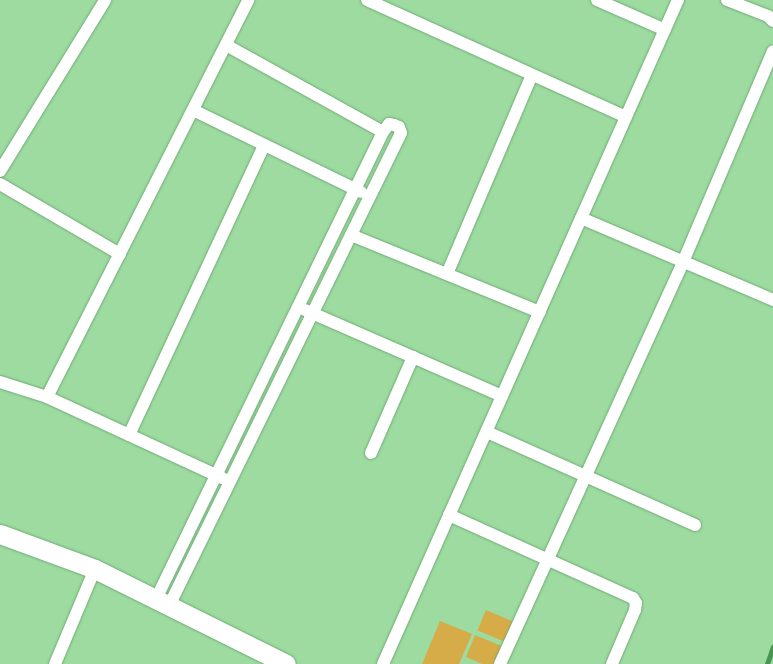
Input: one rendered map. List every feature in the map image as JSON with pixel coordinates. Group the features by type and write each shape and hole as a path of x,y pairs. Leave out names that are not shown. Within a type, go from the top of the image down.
{"main road":[{"path":"0,534 95,569 286,664"}],"street":[{"path":"0,171 104,0"},
{"path":"47,397 248,0"},
{"path":"368,0 626,117"},
{"path":"597,0 665,30"},
{"path":"383,664 678,0"},
{"path":"728,0 768,16 773,21"},
{"path":"226,46 383,132"},
{"path":"500,664 683,262 773,51"},
{"path":"447,274 532,75"},
{"path":"193,110 370,196"},
{"path":"389,124 399,127 401,133 230,481 162,602 216,474 383,132 389,124"},
{"path":"129,435 264,145"},
{"path":"0,184 120,254"},
{"path":"581,218 773,300"},
{"path":"351,234 540,312"},
{"path":"298,307 502,396"},
{"path":"371,453 413,357"},
{"path":"0,382 47,397 230,481"},
{"path":"486,432 695,525"},
{"path":"449,515 548,558 633,598 636,603 612,664"},
{"path":"55,664 95,569"}],"building":[{"path":"486,610 514,622 505,642 477,630"},
{"path":"440,621 472,634 459,664 422,664"},
{"path":"475,635 504,647 497,664 482,664 466,657"}],"waterway":[{"path":"767,664 773,647"}]}
